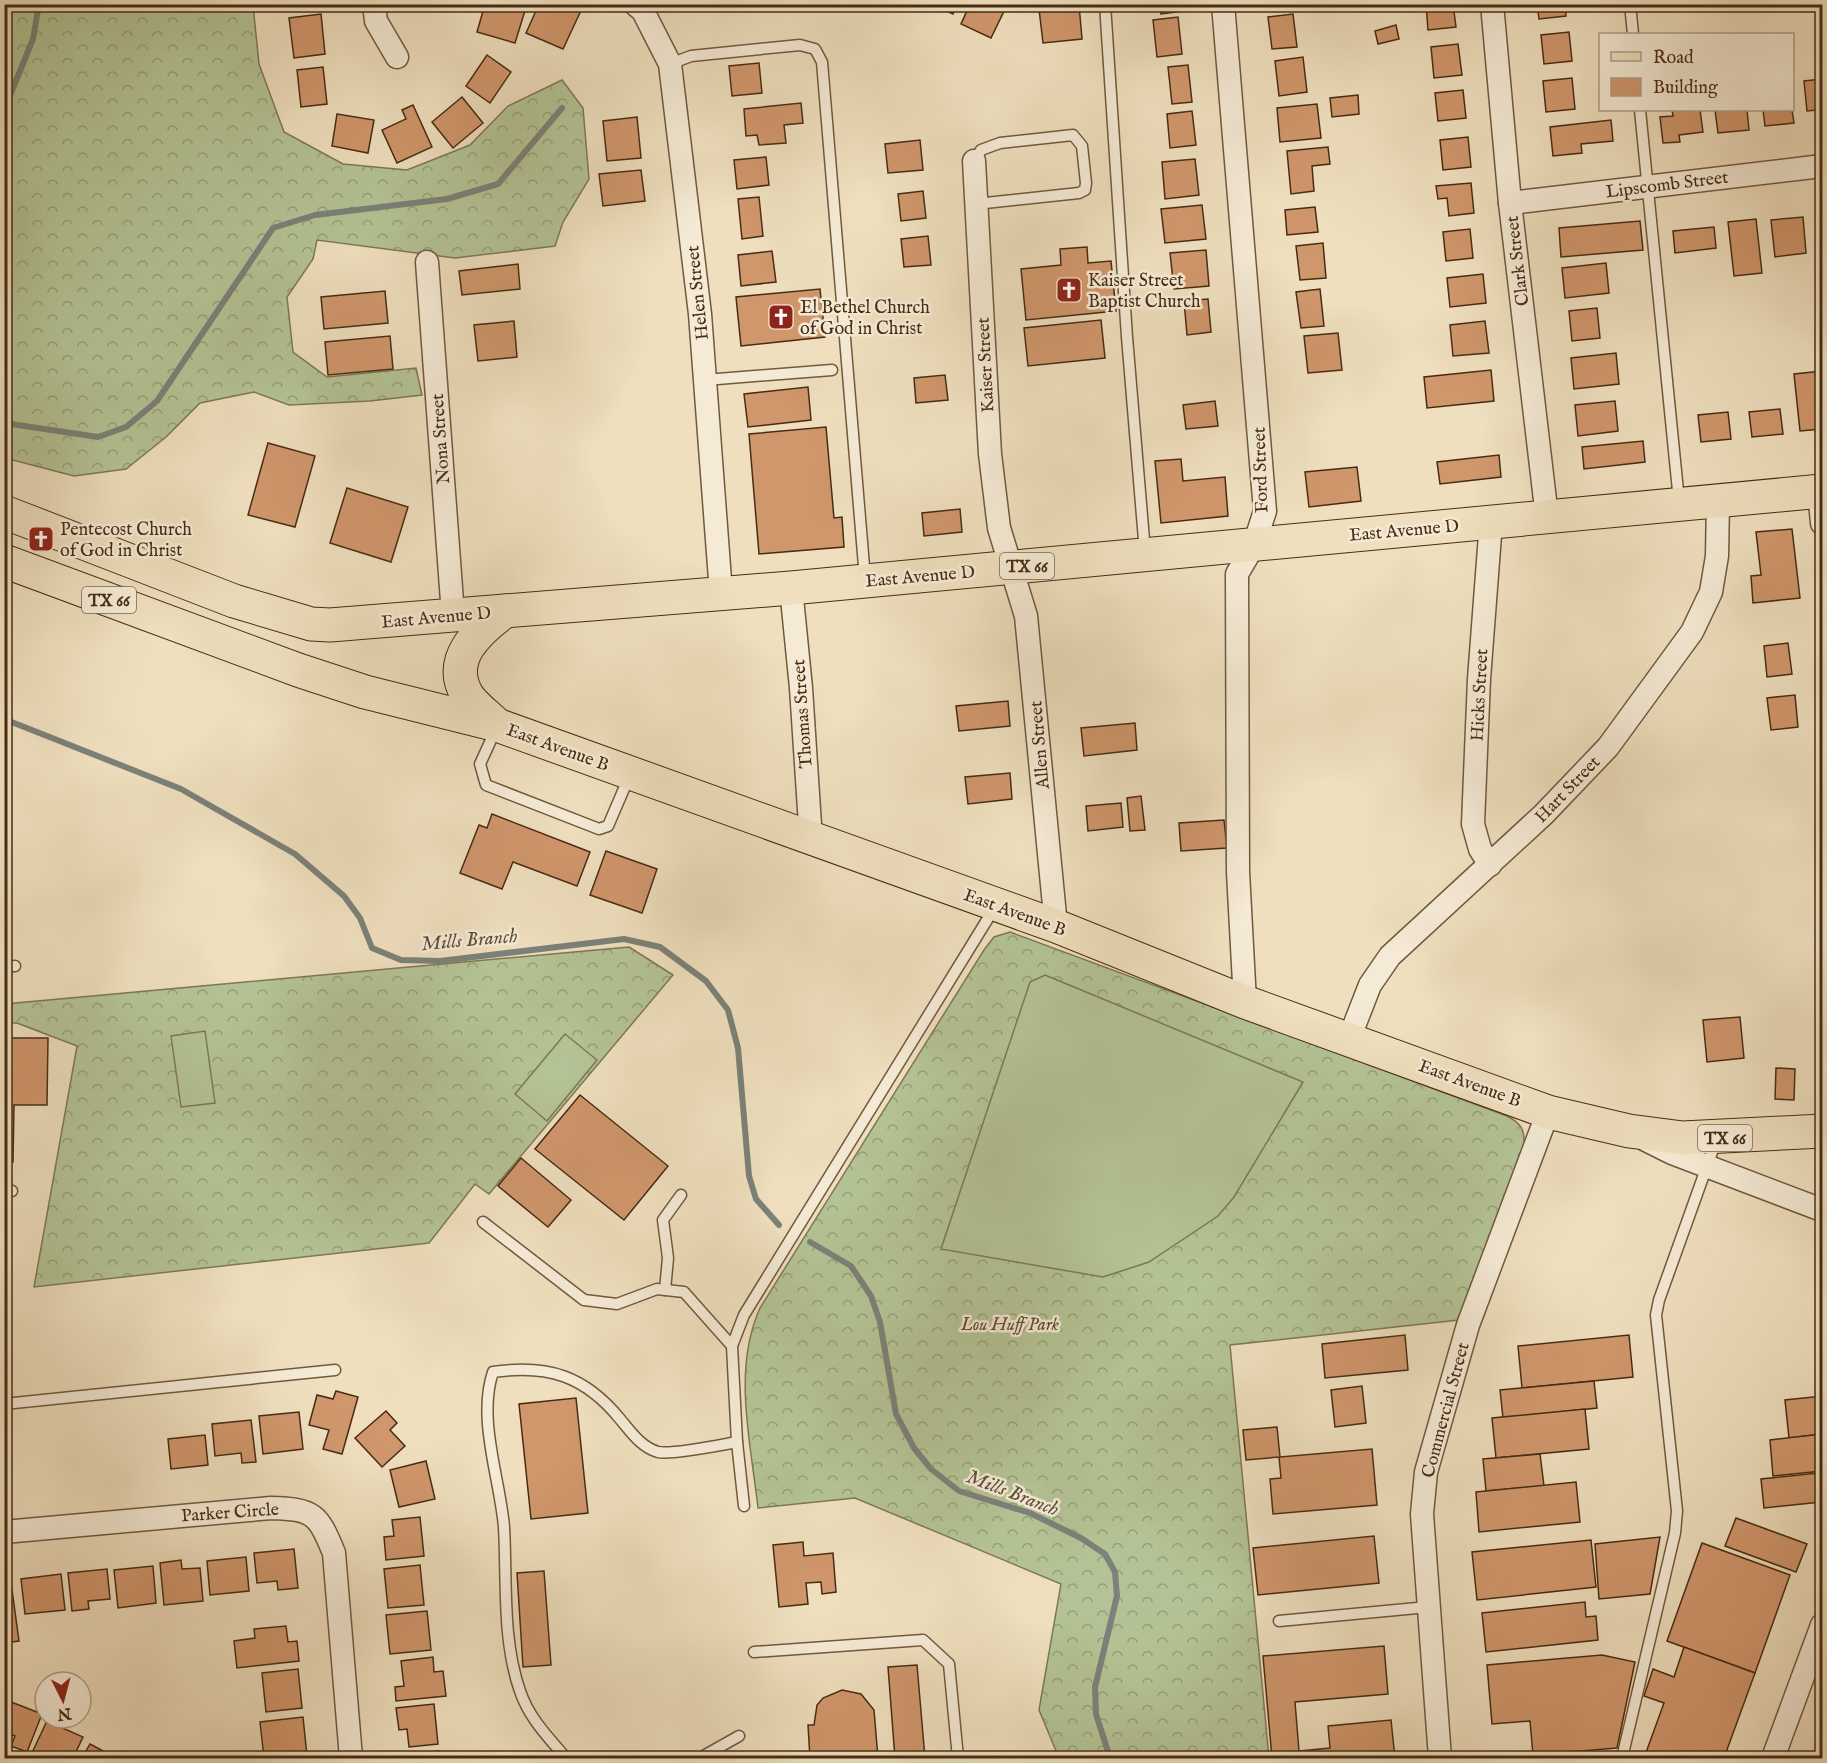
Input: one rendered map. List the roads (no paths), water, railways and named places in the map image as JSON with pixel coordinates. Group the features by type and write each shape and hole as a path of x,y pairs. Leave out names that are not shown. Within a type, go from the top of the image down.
{"main road":[{"name":"East Avenue D","path":"6,518 234,601 321,624 791,588 1821,491"},
{"name":"East Avenue B","path":"4,561 365,692 497,725 811,840 1056,926 1245,1002 1548,1112 1629,1131 1683,1138 1712,1152 1822,1131"},
{"path":"497,725 468,696 462,679 461,662 469,642 484,626 505,611"}],"street":[{"path":"374,4 376,21 397,57"},
{"name":"Helen Street","path":"635,4 643,11 670,64 684,170 705,380 721,593"},
{"name":"Ford Street","path":"1223,4 1265,511 1254,544 1237,574 1238,872 1245,1002"},
{"name":"Clark Street","path":"1492,4 1510,203 1547,517"},
{"name":"Kaiser Street","path":"974,161 990,454 999,528 1010,568"},
{"name":"Lipscomb Street","path":"1510,203 1822,166"},
{"name":"Nona Street","path":"427,262 453,615"},
{"path":"1821,491 1822,524"},
{"name":"Hart Street","path":"1349,1039 1370,985 1390,956 1490,865 1608,747 1692,632 1711,592 1718,556 1718,501"},
{"name":"Hicks Street","path":"1490,865 1480,849 1473,824 1479,679 1491,522"},
{"name":"Allen Street","path":"1010,568 1026,616 1056,926"},
{"name":"Thomas Street","path":"791,588 801,688 811,840"},
{"name":"Commercial Street","path":"1440,1758 1422,1514 1426,1472 1467,1325 1548,1112"},
{"path":"1712,1152 1822,1210"},
{"name":"Parker Circle","path":"4,1532 271,1508 300,1508 313,1516 323,1527 334,1554 351,1758"},
{"path":"1773,1758 1822,1625"}],"lane":[{"path":"1105,4 1127,338 1145,554"},
{"path":"1630,4 1633,33"},
{"path":"670,64 691,56 800,45 815,49 822,62 865,581"},
{"path":"1640,111 1679,504"},
{"path":"974,161 981,150 1000,143 1073,135 1082,146 1086,183 1085,190 1079,193 976,204"},
{"path":"705,380 832,370"},
{"path":"497,725 480,764 486,785 599,830 609,826 630,774"},
{"path":"744,1506 737,1442 732,1346 744,1315 996,905"},
{"path":"1622,1758 1675,1533 1677,1511 1656,1315 1659,1300 1712,1152"},
{"path":"665,1290 668,1258 663,1220 681,1195"},
{"path":"483,1222 584,1300 617,1304 657,1288 684,1293 732,1346"},
{"path":"566,1758 530,1716 519,1689 511,1642 504,1524 493,1460 488,1389 493,1372 513,1369 552,1372 571,1377 607,1403 639,1442 659,1452 737,1442"},
{"path":"4,1404 334,1370"},
{"path":"1279,1621 1428,1607"},
{"path":"754,1652 923,1640 949,1664 958,1758"},
{"path":"700,1758 739,1736"}],"waterway":[{"name":"Mills Branch","path":"4,110 33,39 39,4"},
{"path":"4,423 98,437 126,427 157,401 273,228 315,215 447,199 498,184 562,108"},
{"name":"Mills Branch","path":"4,719 181,789 295,854 344,896 360,918 372,948 401,960 440,961 624,939 660,947 706,981 728,1010 738,1048 749,1176 756,1199 779,1225"},
{"name":"Mills Branch","path":"810,1242 851,1266 871,1296 880,1322 896,1414 914,1448 931,1469 959,1491 1030,1513 1081,1538 1105,1554 1115,1572 1117,1596 1095,1687 1096,1714 1110,1758"}],"place":[{"name":"Kaiser Street Baptist Church","path":"1069,290"},
{"name":"El Bethel Church of God in Christ","path":"781,317"},
{"name":"Pentecost Church of God in Christ","path":"41,539"}],"park label":[{"name":"Lou Huff Park","path":"1010,1324"}]}
